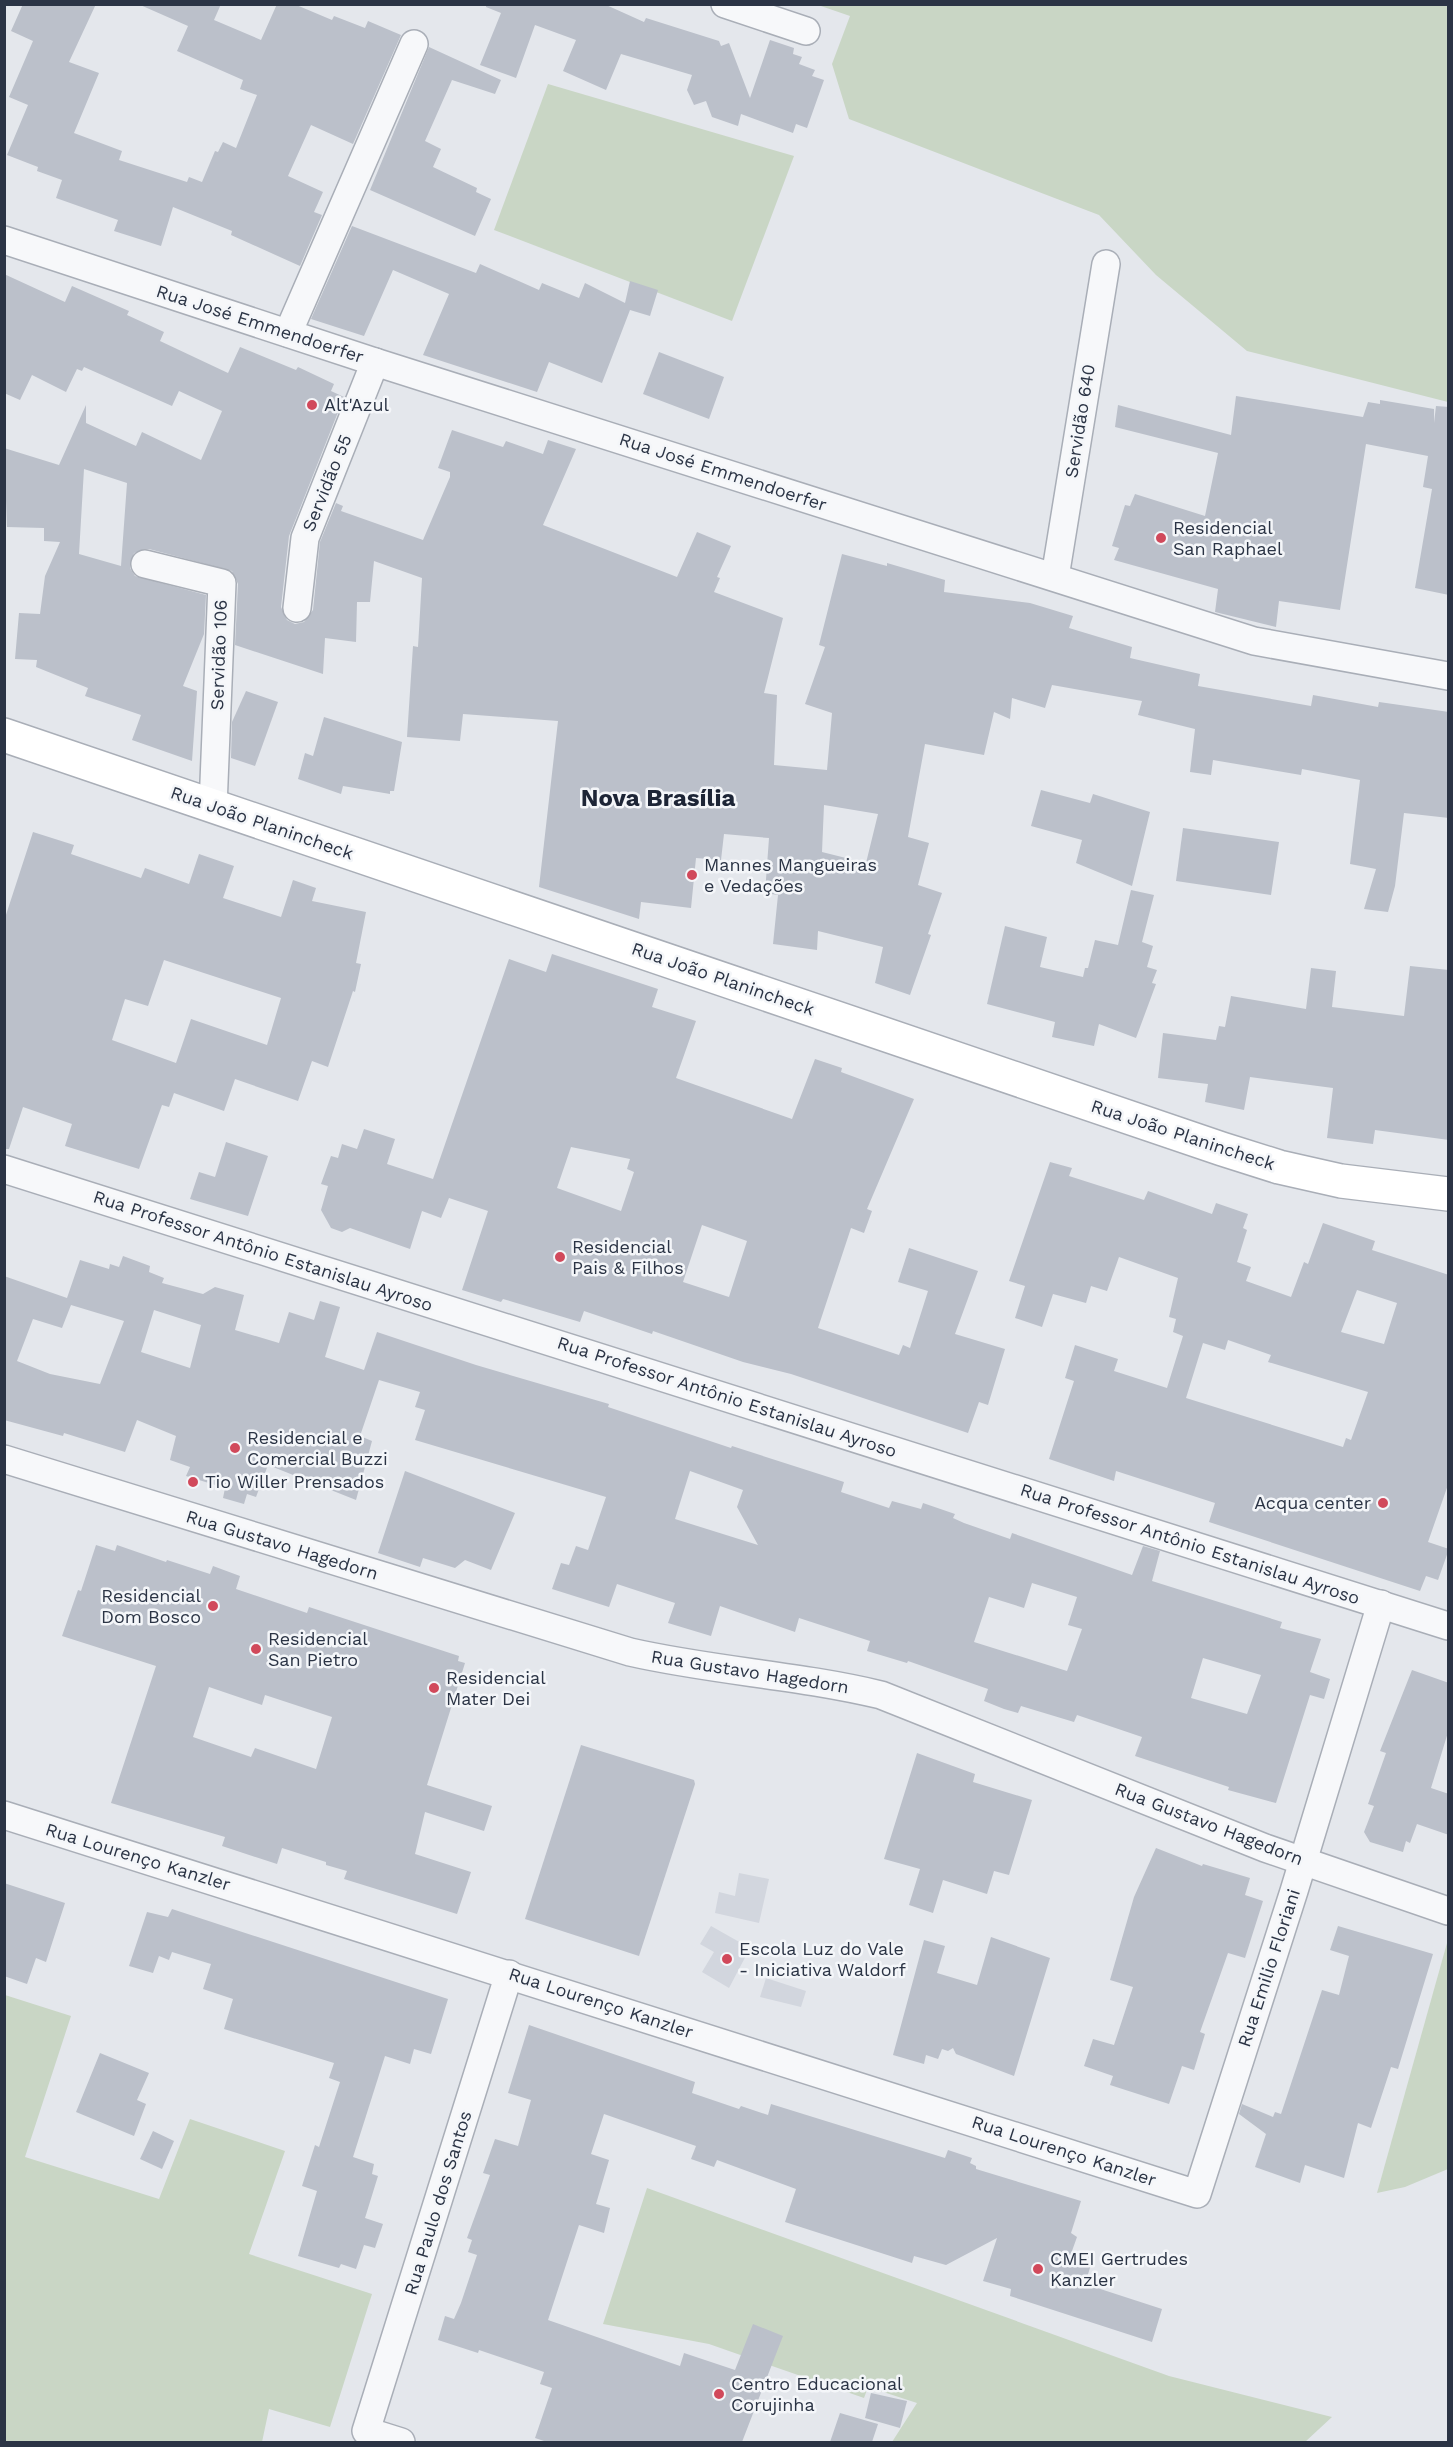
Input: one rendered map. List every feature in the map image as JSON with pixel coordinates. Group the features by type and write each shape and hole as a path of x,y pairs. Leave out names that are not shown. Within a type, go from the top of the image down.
{"main road":[{"name":"Rua João Planincheck","path":"4,735 1241,1155 1341,1181 1449,1194"}],"street":[{"path":"725,4 806,31"},
{"path":"288,333 414,45"},
{"name":"Rua José Emmendoerfer","path":"4,240 375,362 1254,640 1449,676"},
{"name":"Servidão 640","path":"1055,577 1106,264"},
{"name":"Servidão 55","path":"297,608 305,538 375,362"},
{"name":"Servidão 106","path":"145,564 222,583 213,807"},
{"name":"Rua Professor Antônio Estanislau Ayroso","path":"4,1170 1449,1626"},
{"name":"Rua Gustavo Hagedorn","path":"4,1459 630,1652 681,1664 852,1688 881,1695 1303,1862 1449,1911"},
{"name":"Rua Emilio Floriani","path":"1197,2194 1303,1862 1381,1604"},
{"name":"Rua Lourenço Kanzler","path":"4,1815 1197,2194"},
{"name":"Rua Paulo dos Santos","path":"401,2442 366,2432 509,1974"}],"shaded area":[{"name":"Escola Luz do Vale - Iniciativa Waldorf","path":"739,1873 769,1879 759,1923 715,1913 719,1892 735,1896"},
{"name":"Escola Luz do Vale - Iniciativa Waldorf","path":"711,1926 750,1948 729,1988 702,1972 714,1952 700,1944"},
{"name":"Escola Luz do Vale - Iniciativa Waldorf","path":"766,1978 806,1991 801,2007 760,1997"}],"green space":[{"path":"818,5 1448,5 1448,402 1247,351 1156,275 1099,215 849,119 832,64 850,16"},
{"path":"548,84 794,156 732,321 494,230"},
{"path":"1447,1943 1448,2169 1405,2187 1377,2193"},
{"path":"5,1995 71,2016 25,2157 159,2199 190,2119 285,2151 249,2254 372,2294 330,2427 269,2409 262,2442 5,2442"},
{"path":"647,2188 1169,2376 1332,2417 1305,2442 892,2442 917,2403 868,2387 864,2398 709,2344 603,2324"}],"building":[{"path":"23,4 96,4 69,62 99,73 74,133 122,151 119,160 187,182 189,177 202,182 215,151 218,152 223,142 236,148 257,95 240,89 243,80 177,51 188,26 138,4 221,4 214,20 261,40 277,4 294,4 332,20 334,16 365,28 368,21 401,35 353,144 311,125 288,176 323,192 314,212 322,215 300,266 231,235 232,231 173,207 161,246 114,231 118,220 56,198 62,180 37,171 38,167 7,155 28,105 9,97 33,41 11,31"},
{"path":"486,4 604,4 644,22 646,18 719,41 721,46 729,43 750,98 770,40 794,48 793,54 802,57 799,64 815,70 812,76 824,80 807,128 796,124 793,133 741,114 738,126 712,117 706,101 694,105 687,90 692,75 621,54 606,90 563,71 576,40 535,25 516,78 480,65 501,13 486,7"},
{"path":"429,47 501,80 495,94 452,80 425,141 441,149 433,167 477,188 476,192 491,199 475,236 370,190"},
{"path":"352,226 476,273 480,264 539,290 542,283 579,298 585,283 625,303 630,281 658,290 650,316 630,310 602,383 549,362 537,392 423,355 449,294 393,270 364,336 311,319"},
{"path":"4,274 65,302 72,286 129,311 127,315 164,332 160,341 228,373 240,347 296,370 298,367 334,384 331,391 344,397 289,536 281,607 287,620 295,624 304,622 313,610 320,542 336,503 343,506 341,511 423,540 450,477 450,472 438,468 452,430 503,447 506,441 543,454 548,440 576,449 543,525 677,577 697,532 731,546 717,577 720,578 714,592 783,618 764,693 777,695 774,765 827,770 832,713 805,704 825,647 819,645 842,554 887,566 887,563 945,580 944,592 1030,603 1073,616 1069,628 1132,647 1130,658 1200,674 1198,686 1311,706 1313,695 1378,707 1379,702 1449,712 1449,818 1404,813 1395,886 1388,912 1364,909 1376,869 1350,864 1360,780 1302,769 1301,775 1213,760 1211,775 1190,772 1195,729 1138,715 1142,701 1052,685 1045,708 1012,698 1010,719 994,712 984,755 925,744 908,837 929,843 918,885 942,893 928,934 931,935 910,995 875,983 883,947 818,931 817,950 773,944 778,895 765,893 769,838 724,834 721,860 696,858 691,908 641,902 639,919 539,887 558,721 463,714 460,741 407,737 413,646 418,647 422,578 374,561 370,602 357,602 356,642 325,638 323,674 235,645 238,584 232,571 149,549 134,553 130,568 135,576 206,595 204,634 183,686 197,691 192,761 132,740 141,715 85,696 88,688 36,667 37,660 15,659 19,613 40,614 45,576 60,542 44,541 44,528 7,527 4,448 59,465 86,405 86,423 136,446 142,432 201,460 222,411 179,391 172,406 84,367 82,371 77,369 66,392 32,375 20,400 4,393","holes":["84,469 127,483 121,566 79,554","824,805 878,814 866,863 822,852"]},
{"path":"659,352 724,377 709,419 643,394"},
{"path":"1236,396 1363,417 1368,402 1380,404 1380,400 1434,409 1434,423 1436,406 1449,407 1449,595 1415,588 1432,489 1423,487 1428,456 1366,444 1340,610 1279,601 1276,627 1215,612 1218,589 1114,560 1119,548 1112,546 1125,505 1130,506 1135,494 1205,516 1218,453 1115,427 1118,405 1231,435"},
{"path":"246,691 278,702 255,766 231,758 232,722"},
{"path":"324,717 402,742 394,791 390,791 390,794 343,786 341,794 298,779 305,753 313,756"},
{"path":"1041,790 1090,803 1093,794 1150,812 1132,886 1076,863 1082,840 1031,826"},
{"path":"1183,828 1279,842 1271,895 1176,881"},
{"path":"33,832 74,845 71,854 141,878 145,868 189,884 199,854 234,866 223,898 281,917 293,880 316,888 312,901 366,912 356,963 361,964 355,992 353,991 328,1067 312,1061 298,1101 235,1079 224,1111 174,1093 169,1107 162,1105 139,1169 65,1146 72,1124 23,1107 9,1149 4,1149 4,921","holes":["164,960 281,998 267,1045 191,1019 176,1063 112,1040 125,999 148,1006"]},
{"path":"1131,890 1154,895 1142,942 1153,946 1147,967 1157,970 1152,983 1156,984 1136,1038 1099,1024 1094,1046 1052,1037 1055,1022 987,1004 1005,926 1047,937 1040,967 1083,977 1085,968 1088,968 1095,940 1118,945"},
{"path":"552,954 658,989 652,1007 696,1021 676,1078 792,1119 815,1059 842,1068 841,1072 914,1099 867,1209 872,1211 864,1233 851,1228 818,1328 899,1355 903,1345 910,1348 928,1291 898,1282 909,1248 978,1271 955,1334 1005,1349 988,1405 979,1402 968,1433 791,1374 743,1362 653,1331 652,1334 584,1311 580,1322 503,1299 501,1302 462,1290 488,1211 449,1198 441,1218 422,1211 410,1249 350,1228 342,1232 331,1228 321,1210 328,1186 321,1184 331,1156 338,1158 342,1144 357,1149 364,1129 395,1139 387,1164 433,1179 509,959 546,972","holes":["571,1147 630,1159 627,1169 634,1172 621,1211 557,1188","702,1225 747,1241 729,1297 683,1282"]},
{"path":"1410,966 1449,970 1449,1140 1375,1130 1373,1144 1327,1138 1333,1088 1250,1077 1244,1110 1205,1102 1208,1084 1158,1078 1163,1033 1216,1040 1219,1026 1225,1027 1231,996 1306,1009 1311,968 1336,971 1332,1007 1404,1016"},
{"path":"226,1142 268,1156 248,1216 190,1199 199,1172 215,1177"},
{"path":"1050,1162 1072,1168 1069,1176 1144,1200 1148,1191 1212,1214 1216,1203 1248,1214 1243,1228 1247,1230 1237,1262 1251,1267 1246,1281 1291,1297 1304,1262 1308,1264 1323,1223 1375,1241 1372,1250 1449,1275 1449,1482 1428,1542 1449,1549 1438,1580 1426,1576 1420,1591 1209,1522 1215,1503 1116,1471 1114,1481 1049,1459 1074,1381 1065,1378 1075,1345 1118,1359 1114,1371 1167,1388 1183,1336 1173,1332 1176,1319 1169,1317 1178,1278 1119,1257 1107,1291 1091,1286 1086,1303 1053,1294 1042,1327 1015,1318 1025,1286 1009,1281","holes":["1357,1290 1397,1303 1384,1344 1341,1332","1228,1340 1271,1355 1268,1362 1368,1392 1351,1440 1346,1438 1343,1447 1186,1398 1203,1343 1225,1350"]},
{"path":"123,1256 150,1266 149,1272 164,1278 162,1283 203,1294 215,1287 244,1295 235,1330 279,1343 289,1312 314,1320 320,1301 340,1307 325,1357 364,1370 377,1332 476,1365 609,1404 608,1407 731,1448 732,1446 844,1482 841,1492 889,1508 892,1501 921,1509 923,1503 955,1514 953,1518 964,1523 1010,1539 1012,1533 1132,1575 1143,1546 1160,1551 1152,1581 1282,1622 1280,1628 1321,1639 1310,1672 1330,1679 1324,1699 1310,1695 1276,1803 1228,1790 1229,1787 1135,1756 1142,1737 1077,1715 1074,1722 1021,1706 1018,1713 1004,1709 984,1701 988,1689 908,1661 907,1663 867,1651 870,1641 799,1618 795,1632 720,1606 711,1636 668,1623 675,1603 617,1584 609,1607 552,1589 561,1563 569,1565 576,1546 588,1550 606,1497 415,1440 425,1410 415,1407 420,1392 379,1380 360,1436 372,1441 356,1500 268,1465 256,1497 247,1494 244,1504 223,1498 225,1488 186,1476 190,1467 170,1460 176,1436 137,1420 125,1452 64,1433 63,1436 4,1420 4,1276 67,1298 80,1260 109,1269 110,1264 119,1267","holes":["71,1305 124,1321 100,1384 50,1374 17,1361 33,1319 62,1328","154,1310 201,1325 190,1368 141,1352","690,1471 743,1490 737,1507 758,1545 675,1519","1032,1583 1077,1597 1068,1625 1082,1629 1067,1671 974,1642 989,1597 1024,1608","1203,1658 1261,1675 1247,1714 1191,1698"]},
{"path":"405,1471 515,1513 491,1570 465,1560 455,1568 423,1558 420,1567 378,1553"},
{"path":"96,1545 115,1551 117,1545 210,1574 213,1566 240,1576 236,1589 307,1613 309,1607 459,1656 458,1661 465,1663 427,1785 492,1806 484,1831 425,1812 415,1854 471,1872 457,1914 344,1879 347,1871 326,1865 326,1862 282,1848 277,1864 222,1846 225,1837 111,1803 156,1666 62,1636 78,1590 81,1591","holes":["209,1687 262,1705 265,1695 332,1717 316,1769 255,1748 251,1757 193,1737"]},
{"path":"1412,1670 1449,1683 1449,1729 1431,1788 1449,1794 1449,1835 1417,1824 1410,1843 1406,1841 1403,1852 1370,1842 1364,1832 1374,1806 1368,1804 1386,1753 1380,1751"},
{"path":"581,1745 694,1780 695,1784 639,1956 525,1919"},
{"path":"917,1753 975,1774 973,1782 1032,1800 1009,1875 994,1871 987,1894 943,1880 933,1913 909,1905 920,1869 884,1859"},
{"path":"1156,1848 1202,1866 1203,1864 1250,1878 1245,1895 1263,1901 1245,1958 1228,1953 1200,2032 1205,2034 1194,2070 1182,2066 1169,2104 1110,2085 1113,2076 1084,2066 1093,2039 1114,2045 1133,1987 1110,1980 1134,1897"},
{"path":"4,1883 65,1903 46,1962 36,1958 27,1984 4,1976"},
{"path":"172,1909 448,1999 431,2054 414,2049 410,2064 385,2056 353,2157 374,2164 372,2174 378,2176 365,2218 383,2224 375,2248 364,2245 356,2269 341,2264 339,2268 298,2256 317,2191 302,2186 315,2145 319,2147 340,2082 329,2078 334,2063 224,2029 233,1999 203,1989 211,1964 172,1952 169,1960 159,1956 153,1973 129,1966 147,1912 168,1917"},
{"path":"1338,1926 1433,1954 1398,2069 1391,2067 1371,2128 1358,2123 1344,2178 1305,2165 1300,2183 1255,2167 1266,2134 1239,2114 1242,2104 1273,2117 1275,2112 1281,2114 1322,1990 1339,1995 1349,1956 1330,1950"},
{"path":"991,1937 1050,1958 1014,2076 956,2054 953,2048 948,2051 942,2049 938,2059 926,2055 924,2064 893,2055 924,1940 945,1946 937,1973 977,1985"},
{"path":"529,2025 695,2082 692,2093 739,2109 741,2106 768,2115 771,2104 945,2158 948,2150 972,2158 970,2163 976,2166 976,2169 1081,2201 1071,2233 1077,2237 1072,2251 1093,2258 1085,2284 1162,2309 1152,2342 1010,2296 1011,2289 983,2281 997,2238 946,2265 914,2256 912,2263 785,2222 796,2189 717,2160 714,2167 691,2159 696,2146 604,2114 591,2154 609,2160 596,2204 610,2208 604,2233 579,2225 548,2320 680,2366 684,2353 735,2370 753,2324 783,2336 742,2442 547,2442 535,2438 552,2388 540,2384 544,2372 479,2350 478,2353 438,2340 445,2316 454,2319 477,2255 468,2252 472,2240 467,2238 490,2175 483,2173 495,2139 518,2146 531,2100 508,2093"},
{"path":"100,2053 149,2073 137,2100 146,2104 134,2136 76,2112"},
{"path":"153,2131 174,2141 162,2169 140,2159"},
{"path":"871,2393 907,2401 900,2428 865,2418"},
{"path":"840,2413 878,2424 872,2442 830,2442"}],"place":[{"name":"Alt'Azul","path":"312,405"},
{"name":"Residencial San Raphael","path":"1161,538"},
{"name":"Mannes Mangueiras e Vedações","path":"692,875"},
{"name":"Residencial Pais & Filhos","path":"560,1257"},
{"name":"Residencial e Comercial Buzzi","path":"235,1448"},
{"name":"Tio Willer Prensados","path":"193,1482"},
{"name":"Acqua center","path":"1383,1503"},
{"name":"Residencial Dom Bosco","path":"213,1606"},
{"name":"Residencial San Pietro","path":"256,1649"},
{"name":"Residencial Mater Dei","path":"434,1688"},
{"name":"Escola Luz do Vale - Iniciativa Waldorf","path":"727,1959"},
{"name":"CMEI Gertrudes Kanzler","path":"1038,2269"},
{"name":"Centro Educacional Corujinha","path":"719,2394"}],"district":[{"name":"Nova Brasília","path":"658,798"}]}
